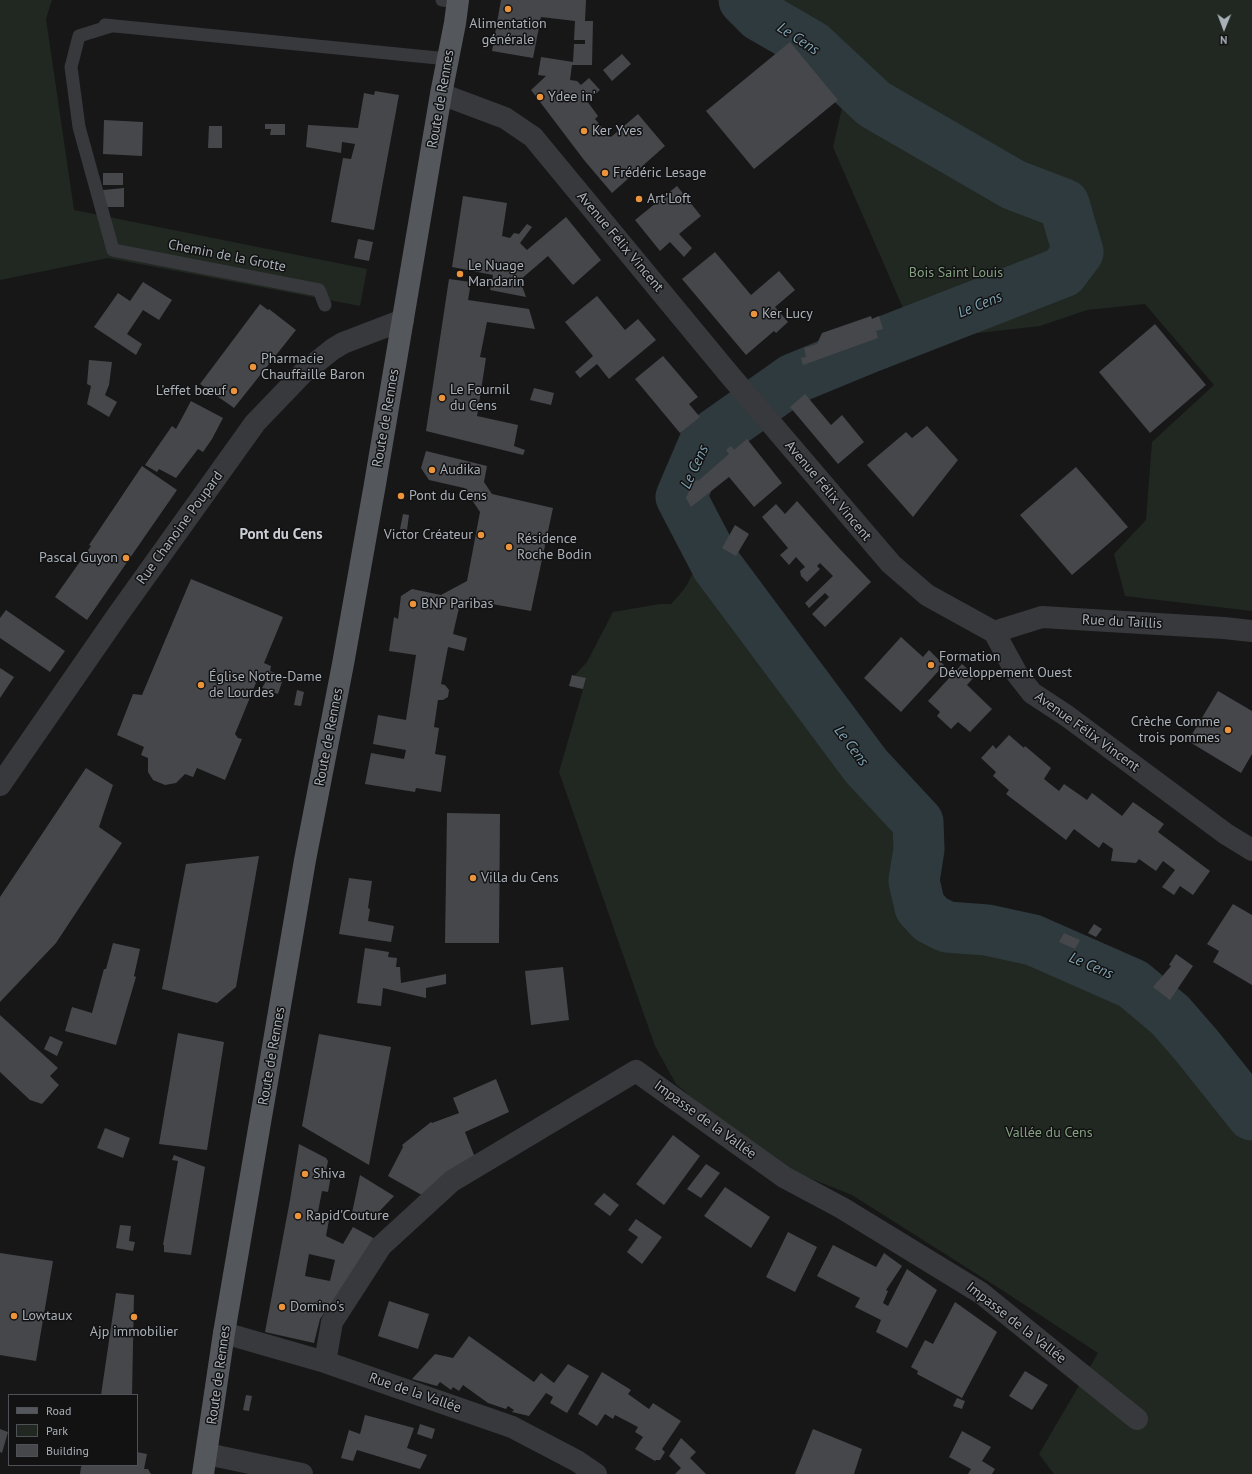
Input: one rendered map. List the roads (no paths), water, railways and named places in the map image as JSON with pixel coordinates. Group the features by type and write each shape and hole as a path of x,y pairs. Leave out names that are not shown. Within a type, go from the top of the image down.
{"main road":[{"name":"Route de Rennes","path":"205,1464 224,1333 305,860 343,664 448,59 452,1"}],"street":[{"name":"Avenue Félix Vincent","path":"441,94 505,118 533,137 728,373 891,564 927,595 994,632 1018,674 1032,693 1067,716 1226,834 1252,850"},
{"name":"Rue Chanoine Poupard","path":"0,785 117,616 255,423 303,372 334,349 343,343 403,320"},
{"name":"Rue du Taillis","path":"994,632 1042,617 1252,631"},
{"name":"Impasse de la Vallée","path":"324,1362 332,1322 381,1246 452,1181 636,1071 784,1177 842,1208 981,1293 1137,1419"},
{"name":"Rue de la Vallée","path":"224,1333 324,1362 512,1427 577,1461 596,1474"},
{"path":"205,1464 302,1474"}],"lane":[{"name":"Chemin de la Grotte","path":"325,305 319,290 113,250 79,127 71,67 79,36 108,26 448,59"}],"waterway":[{"name":"Le Cens","path":"744,0 760,16 812,46 874,104 1014,185 1064,204 1078,252 1063,272 793,379 705,441 681,497 717,566 866,766 918,822 919,849 914,881 920,907 931,919 947,927 987,930 1033,940 1133,984 1170,1015 1197,1046 1252,1115"}],"place":[{"name":"Alimentation générale","path":"508,9"},
{"name":"Ydee in'","path":"540,97"},
{"name":"Ker Yves","path":"584,131"},
{"name":"Frédéric Lesage","path":"605,173"},
{"name":"Art'Loft","path":"639,199"},
{"name":"Le Nuage Mandarin","path":"460,274"},
{"name":"Ker Lucy","path":"754,314"},
{"name":"Pharmacie Chauffaille Baron","path":"253,367"},
{"name":"L'effet bœuf","path":"234,391"},
{"name":"Le Fournil du Cens","path":"442,398"},
{"name":"Audika","path":"432,470"},
{"name":"Pont du Cens","path":"401,496"},
{"name":"Victor Créateur","path":"481,535"},
{"name":"Résidence Roche Bodin","path":"509,547"},
{"name":"Pascal Guyon","path":"126,558"},
{"name":"BNP Paribas","path":"413,604"},
{"name":"Formation Développement Ouest","path":"931,665"},
{"name":"Église Notre-Dame de Lourdes","path":"201,685"},
{"name":"Crèche Comme trois pommes","path":"1228,730"},
{"name":"Villa du Cens","path":"473,878"},
{"name":"Shiva","path":"305,1174"},
{"name":"Rapid'Couture","path":"298,1216"},
{"name":"Domino's","path":"282,1307"},
{"name":"Lowtaux","path":"14,1316"},
{"name":"Ajp immobilier","path":"134,1317"}],"district":[{"name":"Pont du Cens","path":"281,535"}],"park label":[{"name":"Bois Saint Louis","path":"956,273"},
{"name":"Vallée du Cens","path":"1049,1133"}]}
